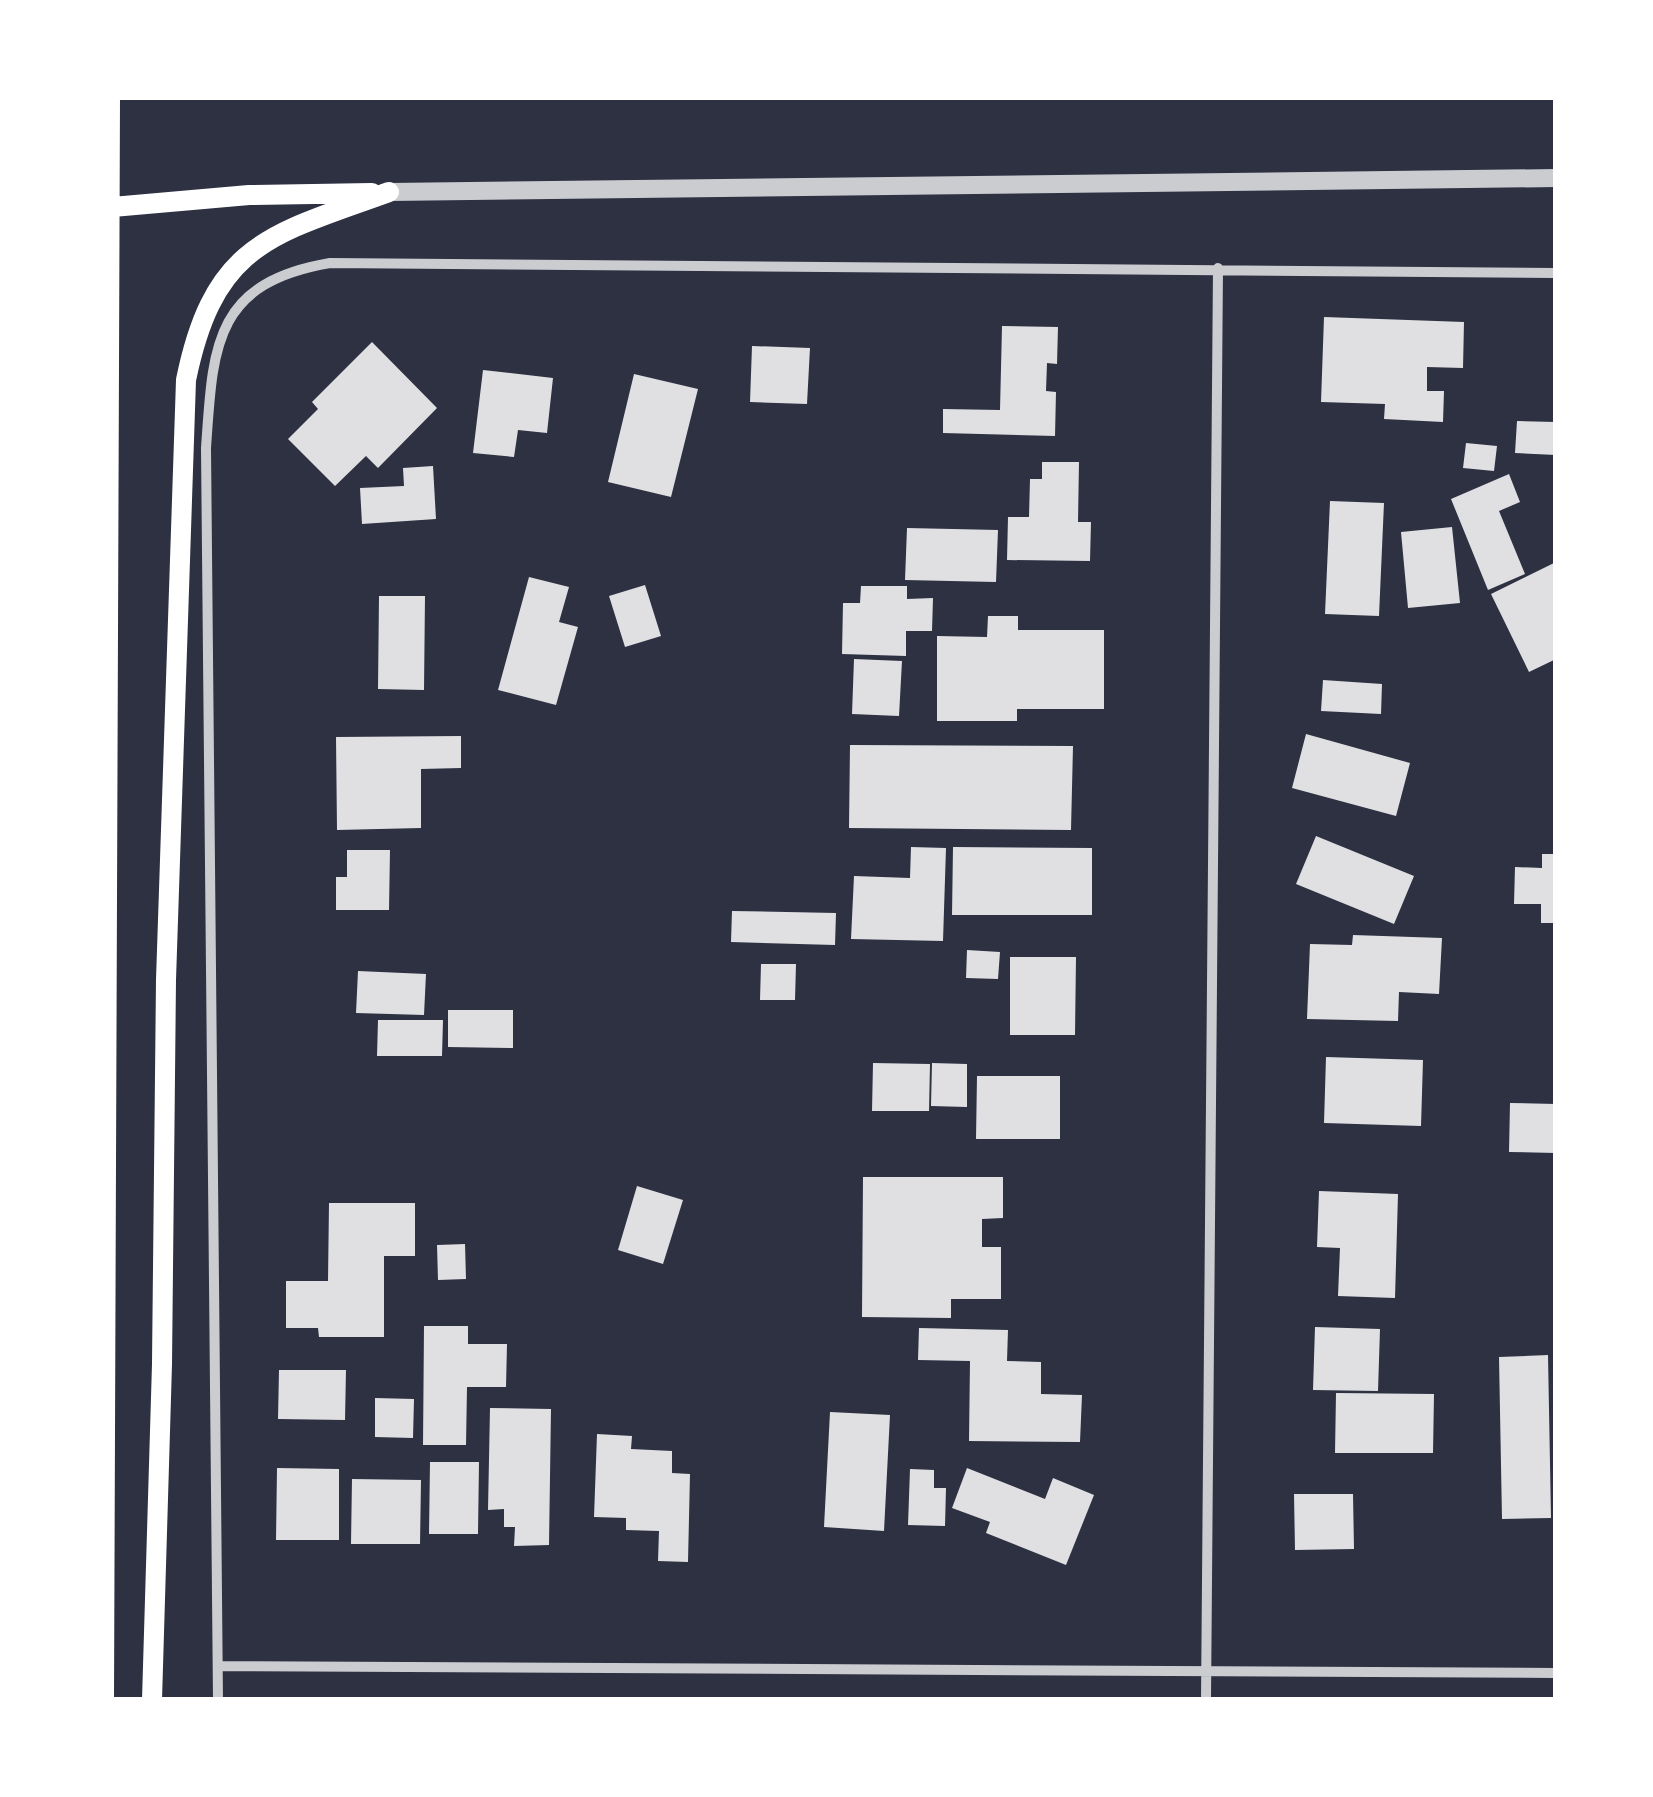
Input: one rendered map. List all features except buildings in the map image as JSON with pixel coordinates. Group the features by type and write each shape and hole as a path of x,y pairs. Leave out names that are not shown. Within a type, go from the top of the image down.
{"main road":[{"path":"104,1700 110,98"},
{"path":"98,208 249,195 389,192"},
{"path":"152,1700 171,789 186,380 204,310 247,253 276,233 389,192"}],"street":[{"path":"389,192 1556,178"},
{"path":"218,1700 206,448 212,358 230,321 268,279 330,264 1556,273"},
{"path":"1206,1700 1218,268"},
{"path":"218,1666 1556,1673"}]}
